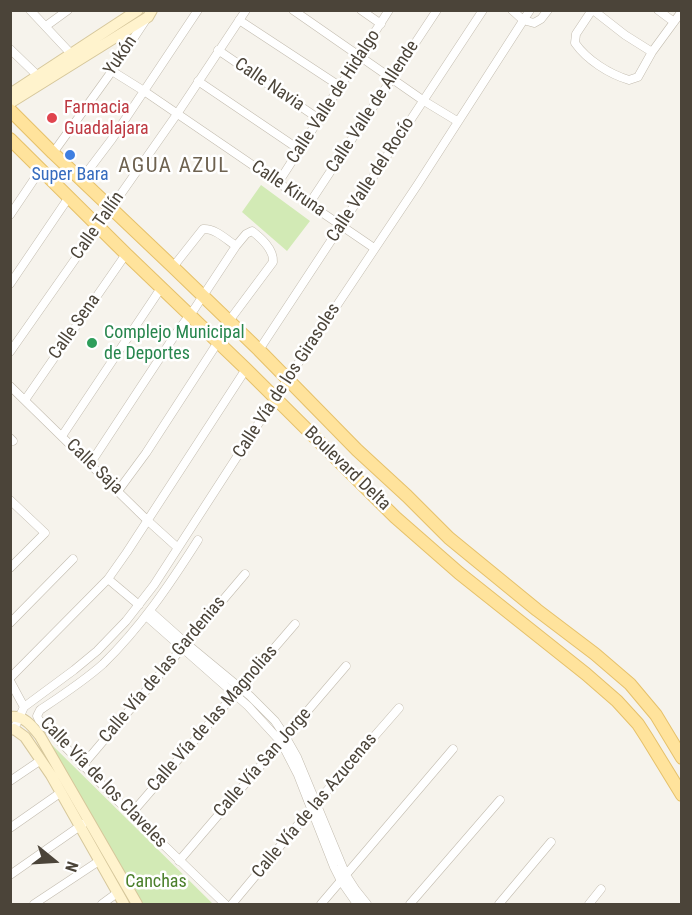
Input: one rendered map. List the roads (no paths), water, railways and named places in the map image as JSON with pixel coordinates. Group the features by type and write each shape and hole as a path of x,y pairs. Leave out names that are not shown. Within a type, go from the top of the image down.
{"main road":[{"name":"Boulevard Delta","path":"10,110 259,350 357,450 449,538 630,684 656,715 681,758"},
{"name":"Boulevard Delta","path":"10,139 395,517 459,573 617,701 638,724 681,795"},
{"path":"494,601 506,601 510,587"},
{"path":"523,624 519,614 520,608 525,606 537,610"}],"street":[{"path":"30,10 75,58"},
{"path":"46,26 68,10"},
{"path":"81,180 112,139 198,10"},
{"name":"Calle Tallín","path":"10,352 177,114 246,10"},
{"path":"293,10 391,79 457,121"},
{"path":"361,10 381,24"},
{"name":"Calle Valle de Hidalgo","path":"278,183 389,10"},
{"name":"Calle Valle de Allende","path":"309,204 437,10"},
{"name":"Calle Valle del Rocío","path":"259,350 483,10"},
{"path":"512,10 523,20 531,23 536,23 548,10"},
{"name":"Calle Vía de los Girasoles","path":"18,714 92,656 139,605 274,398 418,184 530,10"},
{"path":"652,52 592,10 576,34 575,43 582,51 601,66 622,78 631,80 638,77 652,52 681,12"},
{"path":"658,10 674,22"},
{"path":"10,94 38,76 117,37 146,13"},
{"path":"10,103 146,13"},
{"name":"Yukón","path":"53,153 112,71 146,13"},
{"path":"239,20 341,87"},
{"path":"117,37 124,40 127,48"},
{"path":"10,49 38,76"},
{"name":"Calle Navia","path":"218,50 319,119"},
{"name":"Calle Kiruna","path":"112,71 374,248"},
{"path":"198,81 300,150"},
{"path":"10,215 41,169"},
{"path":"10,284 69,197"},
{"path":"173,267 203,229 208,229 236,246"},
{"path":"90,464 236,246 246,234 252,231 273,255 271,264 229,321"},
{"name":"Calle Sena","path":"25,400 126,254"},
{"path":"62,436 161,288"},
{"path":"118,491 146,453 218,342"},
{"path":"137,904 60,793 25,737 12,730 18,714 10,680 108,579 246,369"},
{"name":"Calle Saja","path":"10,386 178,548"},
{"path":"10,513 14,503 45,533 10,568"},
{"path":"198,540 148,613 275,721 283,739 297,757 314,807 357,904"},
{"path":"10,623 73,559"},
{"name":"Calle Vía de las Gardenias","path":"82,766 245,574"},
{"path":"108,579 139,605"},
{"name":"Calle Vía de los Claveles","path":"148,613 102,665 40,710 37,716 82,766 225,904"},
{"name":"Calle Vía de las Magnolias","path":"131,814 294,624"},
{"name":"Calle Vía San Jorge","path":"179,861 346,666"},
{"name":"Calle Vía de las Azucenas","path":"232,904 399,708"},
{"path":"18,714 39,736 83,823 99,861 124,904"},
{"path":"321,904 453,749"},
{"path":"10,781 41,760"},
{"path":"10,828 60,793"},
{"path":"410,904 500,800"},
{"path":"10,875 83,823"},
{"path":"499,904 551,842"},
{"path":"34,904 99,861"},
{"path":"344,878 367,904"},
{"path":"589,904 602,889"},
{"path":"102,904 117,893"}],"place":[{"name":"Farmacia Guadalajara","path":"52,118"},
{"name":"Super Bara","path":"70,155"},
{"name":"Complejo Municipal de Deportes","path":"92,343"}],"district":[{"name":"AGUA AZUL","path":"174,167"}],"park label":[{"name":"Canchas","path":"156,882"}]}
